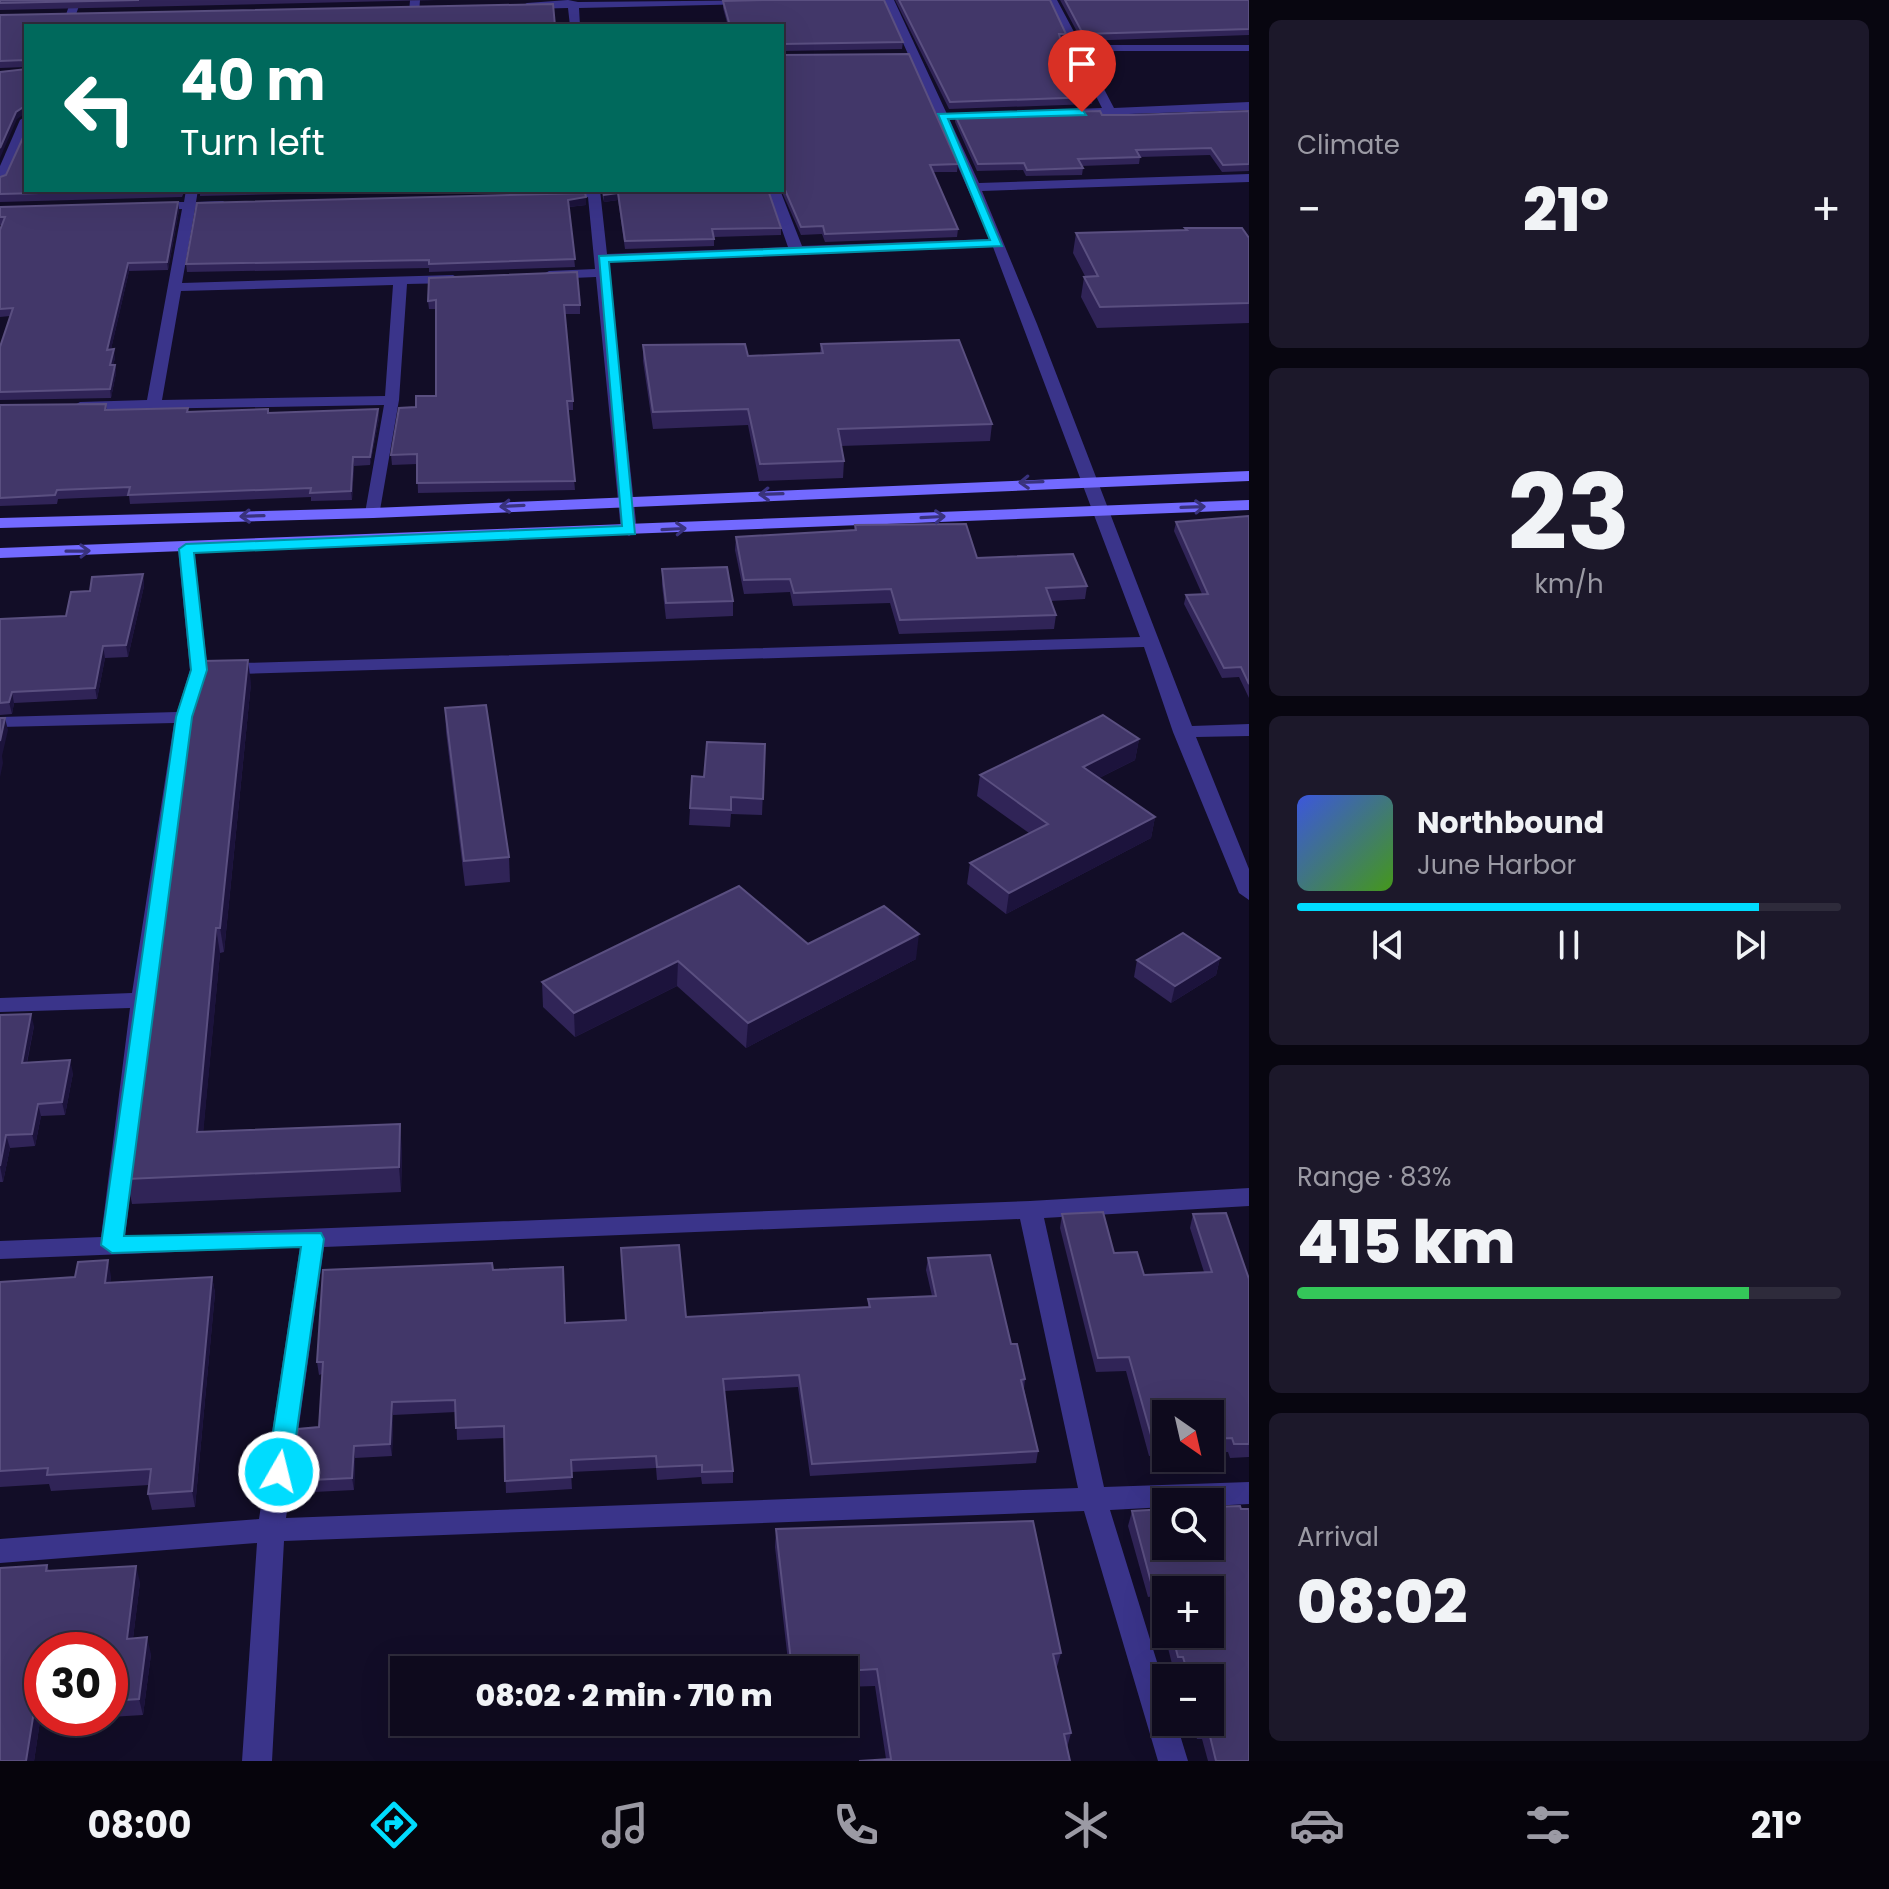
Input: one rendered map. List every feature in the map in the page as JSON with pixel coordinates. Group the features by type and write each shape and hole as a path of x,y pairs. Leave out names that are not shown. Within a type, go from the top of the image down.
{"main road":[{"path":"0,523 373,513 1088,480 1249,476"},
{"path":"0,553 186,549 1249,505"}],"street":[{"path":"69,20 76,0"},
{"path":"517,6 573,2 799,0"},
{"path":"889,0 907,55 941,116 998,243 1152,642 1182,732 1249,893"},
{"path":"1052,0 1110,112"},
{"path":"573,2 575,24"},
{"path":"398,8 414,4 429,7"},
{"path":"413,24 414,4"},
{"path":"57,15 69,20 86,14"},
{"path":"1078,48 1249,48"},
{"path":"1064,113 1249,106"},
{"path":"941,116 957,116"},
{"path":"0,180 24,124"},
{"path":"0,136 18,136"},
{"path":"973,187 1249,178"},
{"path":"154,405 192,192"},
{"path":"548,195 594,192 629,531"},
{"path":"775,192 797,252"},
{"path":"143,207 237,204"},
{"path":"526,276 604,266 797,252 998,243"},
{"path":"173,287 463,278"},
{"path":"373,513 392,400 400,281"},
{"path":"62,406 392,400"},
{"path":"112,1245 142,1000 184,717 199,670 186,549"},
{"path":"199,670 1152,642"},
{"path":"0,722 184,717"},
{"path":"1182,732 1249,730"},
{"path":"0,1005 142,1000"},
{"path":"0,1250 1030,1210 1249,1197"},
{"path":"1030,1210 1094,1501 1173,1761"},
{"path":"257,1761 271,1530 313,1239"},
{"path":"0,1551 271,1530 1249,1493"}],"building":[{"path":"0,0 139,0 0,3"},
{"path":"884,0 903,42 784,44 784,24 729,24 723,1"},
{"path":"899,0 1050,0 1066,34 1059,34 1060,38 1093,97 950,102"},
{"path":"1065,0 1249,0 1249,29 1083,34"},
{"path":"553,4 555,24 24,24 24,60 0,61 0,15"},
{"path":"909,54 958,164 930,165 958,229 825,234 823,226 801,227 784,188 784,55"},
{"path":"24,69 24,107 16,112 0,148 0,72"},
{"path":"1100,111 1102,115 1134,115 1249,111 1249,164 1223,165 1211,148 1136,150 1140,157 1078,159 1083,168 1027,170 1024,163 978,164 955,115"},
{"path":"24,135 24,192 79,192 0,194 0,177 6,175"},
{"path":"603,192 769,192 781,228 712,229 714,239 625,241 618,193 604,195"},
{"path":"585,193 586,197 568,200 575,259 429,264 429,260 186,264 197,203"},
{"path":"178,202 167,262 128,263 107,350 114,349 110,365 115,365 110,389 0,392 0,347 13,308 0,309 0,230 5,217 0,217 0,207"},
{"path":"1185,228 1242,228 1249,238 1249,303 1100,307 1084,277 1098,276 1076,233 1187,230"},
{"path":"577,272 580,305 564,305 573,401 567,401 575,481 417,483 417,454 391,455 399,408 416,407 416,396 436,396 436,300 428,301 429,278"},
{"path":"959,340 992,424 838,429 844,461 760,464 748,409 653,412 643,345 745,344 748,356 823,353 821,344"},
{"path":"106,404 105,410 188,408 187,412 378,409 370,457 353,457 351,491 310,493 311,488 128,495 130,487 57,490 55,495 0,498 0,405"},
{"path":"1249,516 1249,684 1241,667 1224,668 1186,595 1208,594 1176,522"},
{"path":"966,524 977,558 1073,554 1087,586 1046,588 1056,615 900,620 891,589 794,593 790,579 744,580 736,537 856,530 855,525"},
{"path":"727,567 733,601 666,603 662,569"},
{"path":"143,574 126,645 103,646 95,688 12,692 9,702 0,703 0,619 66,616 71,592 90,591 92,577"},
{"path":"248,660 220,928 216,928 197,1132 400,1124 399,1167 127,1179 192,694 203,661"},
{"path":"486,705 509,857 464,861 445,708"},
{"path":"1103,715 1139,739 1083,767 1155,817 1009,893 970,863 1048,824 980,775"},
{"path":"0,718 5,718 0,741"},
{"path":"707,742 765,744 763,799 731,797 731,810 690,808 692,776 704,777"},
{"path":"739,886 808,944 884,906 919,934 748,1023 678,961 574,1013 542,982"},
{"path":"1183,933 1220,958 1175,986 1137,960"},
{"path":"31,1014 22,1063 70,1060 62,1102 38,1104 32,1134 6,1135 0,1166 0,1015"},
{"path":"1103,1212 1114,1253 1137,1252 1144,1275 1212,1272 1193,1214 1226,1213 1249,1279 1249,1444 1234,1444 1232,1438 1224,1438 1224,1400 1152,1400 1152,1438 1129,1357 1098,1358 1062,1214"},
{"path":"679,1245 686,1317 870,1307 868,1299 936,1296 928,1258 990,1255 1011,1344 1017,1344 1025,1379 1021,1380 1038,1451 812,1464 799,1375 723,1379 733,1471 702,1472 702,1465 657,1467 656,1456 571,1460 572,1477 505,1481 504,1426 456,1428 455,1400 392,1402 390,1444 354,1446 352,1478 291,1481 298,1429 319,1427 323,1362 317,1362 323,1270 492,1263 493,1270 563,1267 565,1323 626,1320 621,1248"},
{"path":"108,1260 105,1283 212,1277 192,1491 148,1494 151,1469 47,1475 48,1468 0,1471 0,1282 75,1277 78,1262"},
{"path":"1224,1507 1249,1509 1249,1761 1216,1761 1210,1736 1224,1736 1224,1664 1185,1664 1183,1657 1178,1657 1176,1648 1224,1648 1224,1576 1152,1576 1151,1582 1132,1511 1152,1510 1152,1560 1224,1560"},
{"path":"1033,1521 1061,1653 1053,1654 1071,1733 1064,1734 1070,1761 859,1761 891,1759 877,1669 858,1670 858,1656 790,1656 776,1529"},
{"path":"47,1565 46,1571 136,1566 128,1632 24,1632 24,1736 30,1736 26,1761 0,1761 0,1568"},
{"path":"147,1637 139,1699 128,1700 128,1639"}],"route":[{"path":"279,1472 313,1239 112,1245 142,1000 184,717 199,670 186,549 629,531 603,258 998,243 941,116 1082,112"}]}
